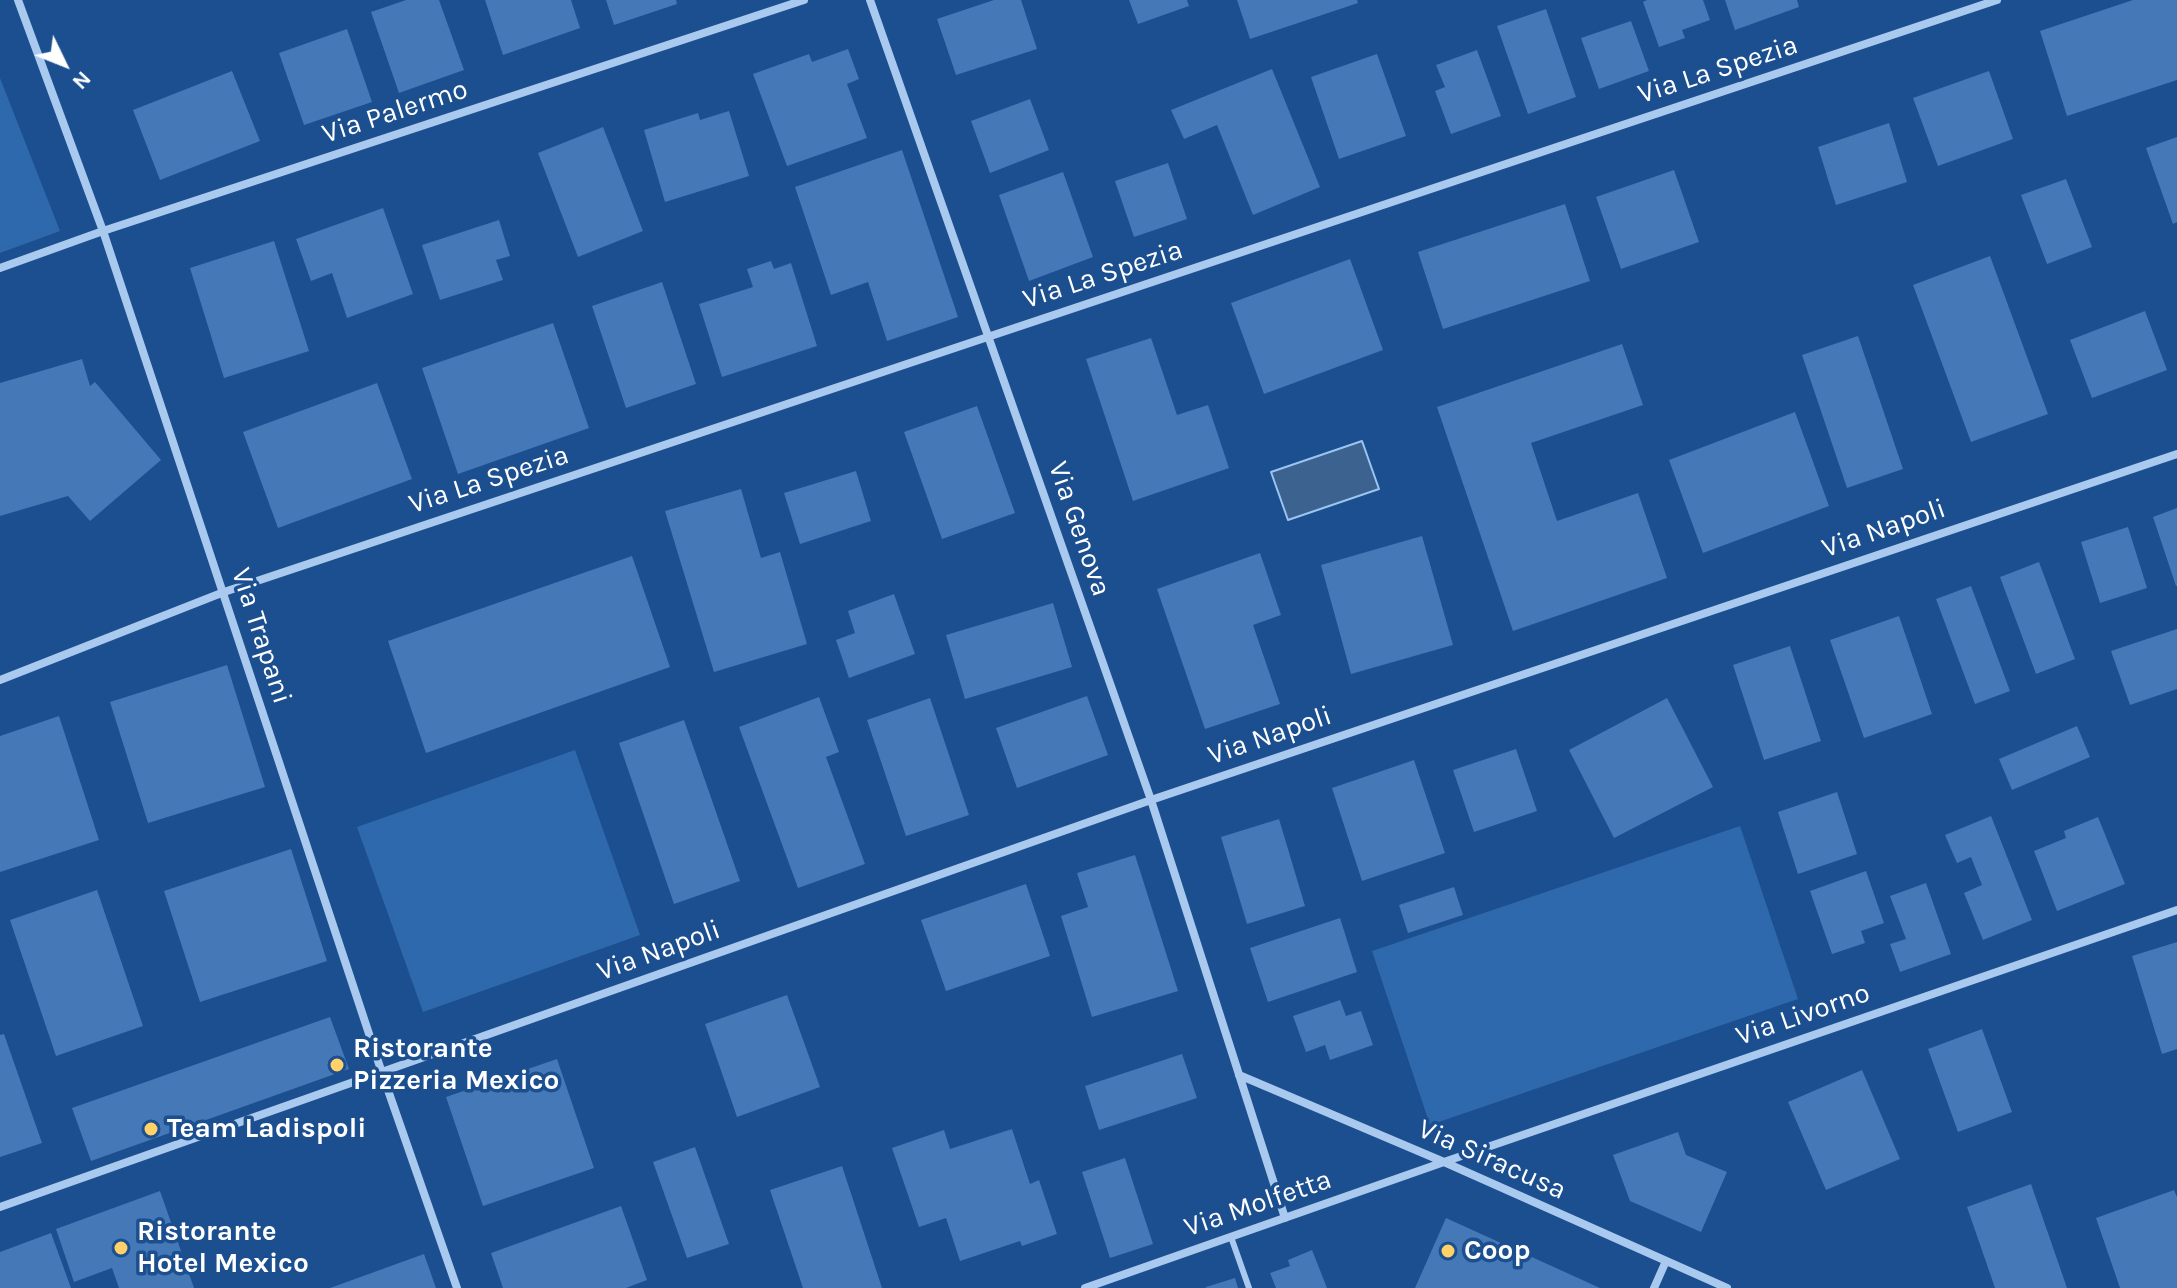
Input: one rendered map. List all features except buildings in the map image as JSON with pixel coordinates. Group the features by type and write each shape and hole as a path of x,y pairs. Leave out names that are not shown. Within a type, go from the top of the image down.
{"street":[{"name":"Via Trapani","path":"18,0 103,231 382,1073 457,1288"},
{"name":"Via Palermo","path":"0,268 103,231 804,0"},
{"name":"Via Genova","path":"870,0 1151,800 1285,1218"},
{"name":"Via La Spezia","path":"0,680 224,592 1997,0"},
{"name":"Via Napoli","path":"0,1207 1151,800 2177,454"},
{"name":"Via Livorno","path":"1444,1162 2177,910"},
{"name":"Via Siracusa","path":"1239,1075 1727,1288"},
{"name":"Via Molfetta","path":"1085,1288 1444,1162"},
{"path":"1654,1288 1666,1261"}],"lane":[{"path":"1231,1237 1249,1288"}],"shaded area":[{"path":"0,78 60,231 0,253"},
{"path":"1362,441 1379,489 1288,520 1271,472"},
{"path":"575,750 640,935 423,1012 357,827"},
{"path":"1740,826 1798,999 1430,1125 1372,951"}],"place":[{"name":"Ristorante Pizzeria Mexico","path":"337,1065"},
{"name":"Team Ladispoli","path":"151,1129"},
{"name":"Ristorante Hotel Mexico","path":"121,1248"},
{"name":"Coop","path":"1448,1251"}]}
